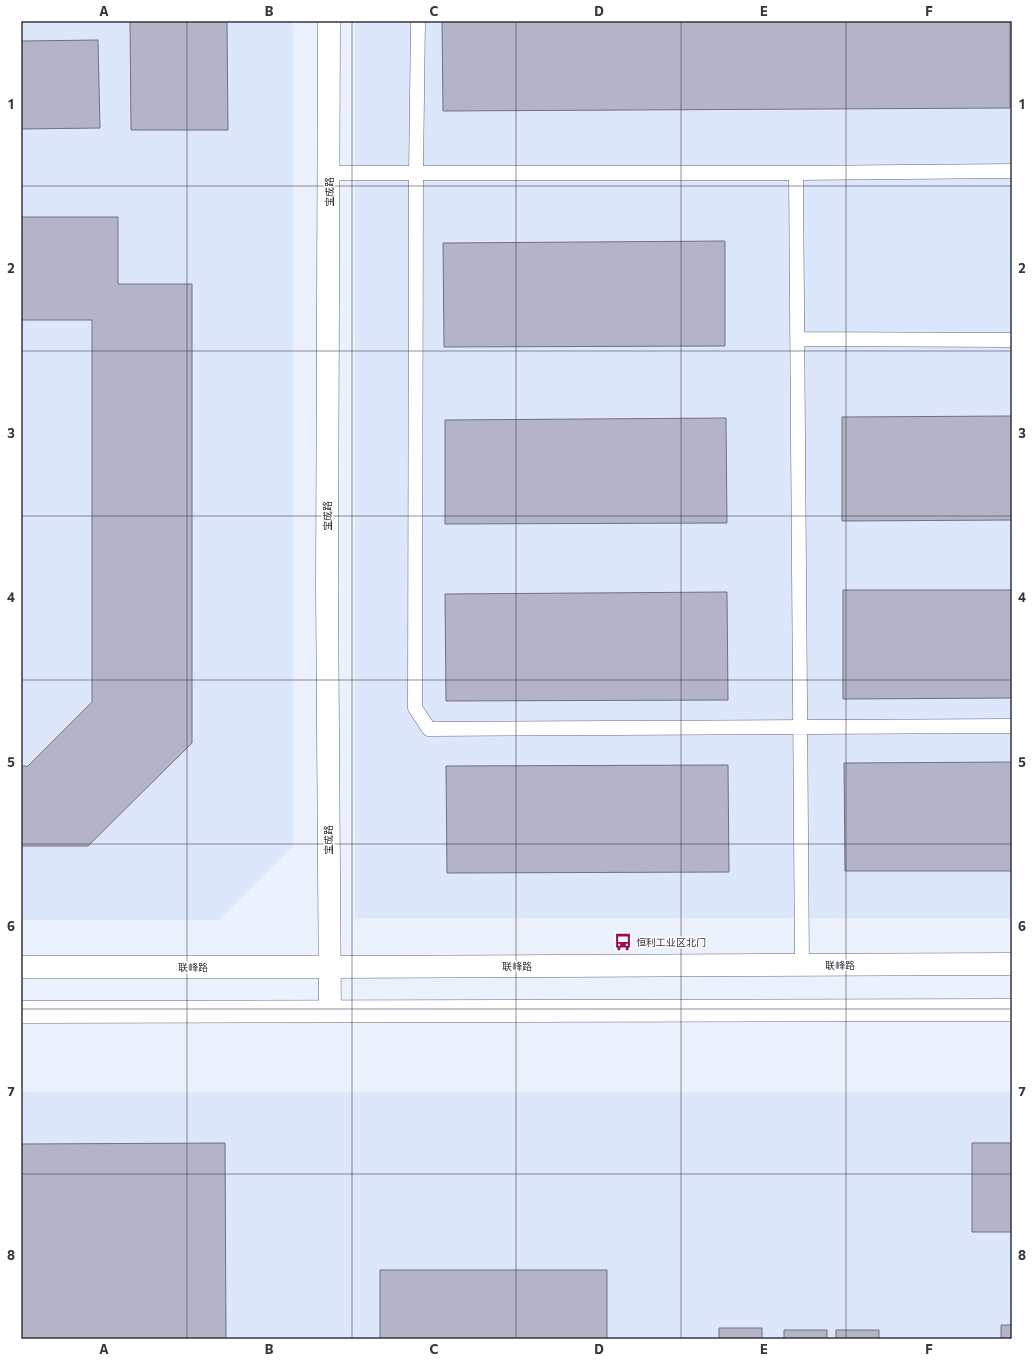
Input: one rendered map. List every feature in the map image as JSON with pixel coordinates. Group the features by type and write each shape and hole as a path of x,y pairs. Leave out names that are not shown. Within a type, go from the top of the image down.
{"street":[{"name":"宝成路","path":"329,21 327,596 330,1011"},
{"name":"联峰路","path":"21,967 1012,964"},
{"path":"21,1012 1012,1010"}],"lane":[{"path":"418,21 416,173 415,708 429,729 1012,726"},
{"path":"329,173 796,173 1012,171"},
{"path":"796,173 802,965"},
{"path":"797,339 1012,340"}],"shaded area":[{"path":"21,21 293,21 293,846 219,920 21,920"},
{"path":"355,21 1012,21 1012,918 355,918"},
{"path":"21,1092 1012,1092 1012,1339 21,1339"}],"building":[{"path":"130,21 227,21 228,130 131,130"},
{"path":"442,21 1010,21 1010,108 443,111"},
{"path":"98,40 100,128 21,129 21,41"},
{"path":"21,217 118,217 118,284 192,284 192,743 88,846 21,846 21,766 28,766 92,702 92,320 21,320"},
{"path":"725,241 725,346 444,347 443,243"},
{"path":"1012,416 1012,520 842,521 842,417"},
{"path":"726,418 727,523 445,524 445,420"},
{"path":"843,590 1012,590 1012,698 843,699"},
{"path":"727,592 728,700 446,701 445,594"},
{"path":"1012,762 1012,871 845,871 844,763"},
{"path":"728,765 729,872 447,873 446,766"},
{"path":"225,1143 226,1339 21,1339 21,1144"},
{"path":"972,1143 1012,1143 1012,1232 972,1232"},
{"path":"380,1270 607,1270 607,1339 380,1339"},
{"path":"1001,1325 1012,1325 1012,1339 1001,1339"},
{"path":"719,1328 762,1328 762,1339 719,1339"},
{"path":"784,1330 827,1330 827,1339 784,1339"},
{"path":"836,1330 879,1330 879,1339 836,1339"}],"place":[{"name":"恒利工业区北门","path":"623,942"}]}
